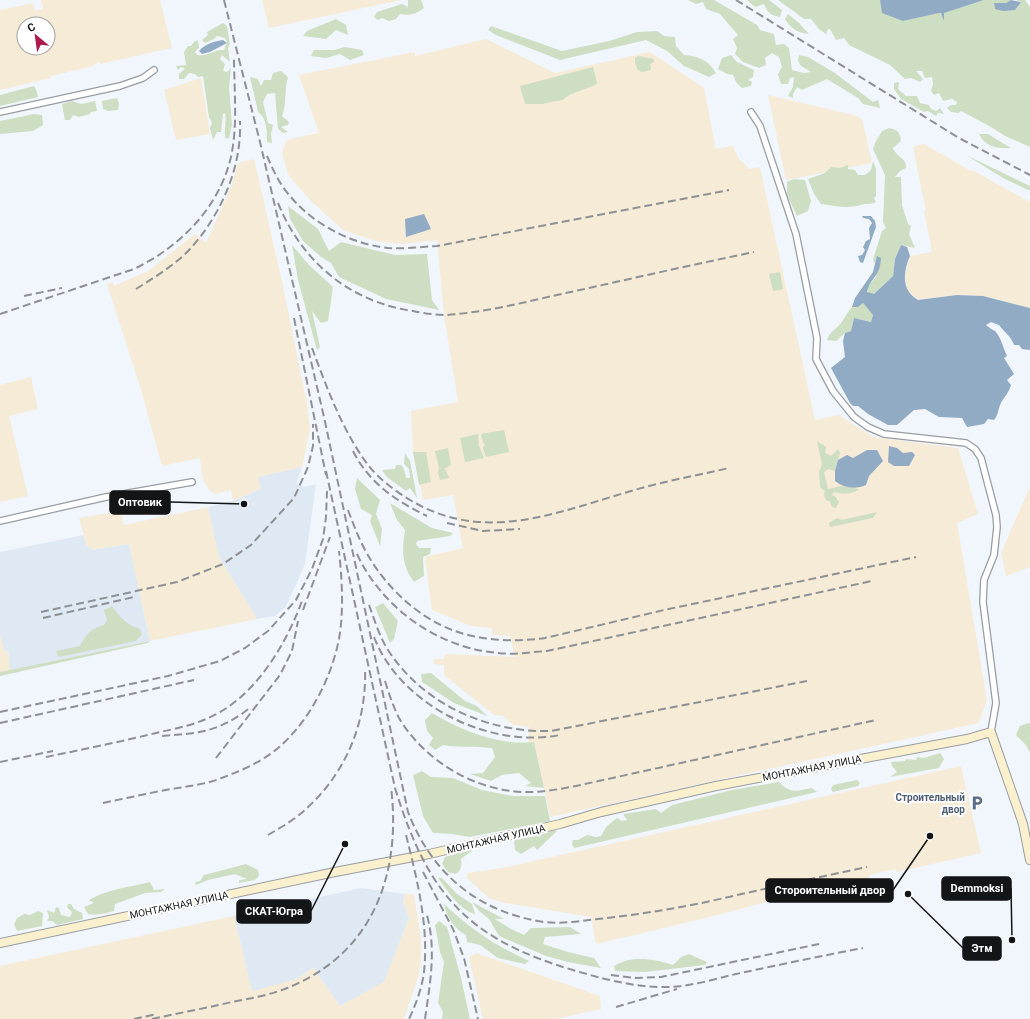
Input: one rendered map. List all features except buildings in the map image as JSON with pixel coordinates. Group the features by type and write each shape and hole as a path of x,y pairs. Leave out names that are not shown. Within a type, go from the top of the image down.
{"street":[{"path":"0,112 120,86 143,78 154,70"},
{"path":"751,112 760,126 796,234 817,338 816,359 833,391 854,417 884,434 966,443 975,449 981,458 996,515 997,527 994,555 984,580 983,602 996,703 991,732 1023,824 1030,860"},
{"path":"0,521 106,498 192,482"},
{"name":"МОНТАЖНАЯ УЛИЦА","path":"0,943 329,873 429,854 560,824 601,812 716,786 967,738 991,732"}],"shaded area":[{"path":"41,0 160,0 172,48 100,64 100,62 94,64 94,66 0,90 0,10 33,3 35,11 43,9"},
{"path":"262,0 401,0 269,28"},
{"path":"486,39 555,73 650,52 704,88 716,149 733,146 739,159 750,169 760,167 815,420 839,415 873,437 958,448 978,514 957,523 987,700 979,723 550,817 535,745 534,742 528,743 529,727 513,725 503,716 494,715 444,675 444,665 434,664 434,659 444,659 445,654 515,657 510,636 492,635 492,628 471,626 432,610 425,557 463,548 453,495 423,500 413,452 411,411 458,402 444,315 437,240 404,244 390,243 376,241 343,230 311,201 295,183 288,174 282,153 286,141 319,133 299,75 415,52 415,56"},
{"path":"201,78 210,134 176,140 164,90"},
{"path":"768,95 853,115 862,119 872,163 786,180"},
{"path":"924,144 1030,202 1030,308 983,296 957,295 918,300 907,290 905,274 910,256 932,252 924,211 926,211 913,147"},
{"path":"254,159 281,277 307,403 310,429 302,467 258,477 260,489 233,501 231,490 215,494 209,490 202,477 200,458 162,466 142,393 107,284 113,282 114,286 148,271 195,234 206,243 231,187 238,163"},
{"path":"31,377 38,409 9,416 28,496 0,502 0,385"},
{"path":"302,467 297,483 303,487 316,484 305,564 286,607 275,616 257,619 219,557 208,507 233,501 260,489 258,477"},
{"path":"1030,487 1030,567 1006,576 1001,553"},
{"path":"208,507 219,557 257,619 150,641 129,544 91,550 90,546 87,547 79,518 120,511 124,525"},
{"path":"84,535 87,547 90,546 91,550 129,544 150,641 10,670 8,651 4,652 0,634 0,552"},
{"path":"0,634 4,651 8,651 10,670 0,672"},
{"name":"Строительный двор","path":"961,766 981,853 897,872 896,869 869,875 869,879 838,886 834,884 828,885 714,916 596,944 591,917 501,902 489,898 467,878 468,873 502,868"},
{"path":"361,888 405,894 403,902 409,918 384,982 340,1006 313,968 297,979 252,992 234,916"},
{"path":"405,894 414,895 421,939 421,962 419,974 404,1019 0,1019 0,966 234,916 252,991 297,979 313,968 340,1006 384,982 409,918 403,902"},
{"path":"476,953 600,996 601,1009 555,1019 483,1019 469,957"}],"green space":[{"path":"408,0 421,0 424,8 413,14 400,14 396,19 389,21 382,18 378,20 374,17 377,12 402,4 408,7"},
{"path":"688,0 714,0 757,25 760,30 774,34 776,45 784,44 789,48 792,70 804,73 811,72 801,66 798,61 799,55 808,57 835,73 873,102 878,100 880,108 863,104 858,98 827,79 802,90 797,87 793,94 793,98 788,96 793,87 794,77 790,78 788,84 781,84 778,74 782,67 779,57 772,53 765,58 766,65 759,68 743,62 735,54 737,48 733,39 738,35 720,14 706,9 703,2 696,4"},
{"path":"747,0 769,0 782,10 780,17 766,10 764,4 755,7"},
{"path":"778,0 880,0 903,21 939,12 944,19 943,13 984,0 1011,0 1006,3 994,3 995,9 1021,2 1016,0 1025,0 1030,7 1030,147 1005,136 961,111 958,113 951,112 947,108 951,105 956,105 957,102 952,99 943,101 939,93 934,95 931,91 933,84 932,77 925,78 922,71 916,71 923,79 920,82 911,78 905,79 890,65 849,45 844,38 836,40 830,29 828,29 826,34 819,29 811,19 804,19"},
{"path":"788,14 809,34 801,33 792,28 785,19"},
{"path":"336,19 346,25 348,35 336,30 326,39 303,36 307,31"},
{"path":"223,23 227,26 230,44 228,48 230,62 222,55 220,59 225,64 223,71 227,72 231,68 229,88 232,125 229,138 226,139 226,120 225,113 223,114 221,132 217,132 213,140 210,128 212,123 209,117 203,76 198,77 195,74 189,73 184,79 179,79 179,74 185,69 181,67 178,70 176,66 186,65 184,52 188,46 191,46 198,40 199,48 195,52 197,55 204,55 224,50 227,42 225,38 217,36 205,43 202,40 208,35 207,32"},
{"path":"491,26 562,51 609,41 637,32 657,31 664,36 675,37 676,46 684,55 694,56 703,60 710,65 716,73 709,77 684,66 667,51 646,40 560,60 496,35 488,30"},
{"path":"345,47 362,50 364,55 350,60 340,54 326,58 311,56 314,50 334,50"},
{"path":"731,55 737,62 754,70 753,77 748,80 752,82 751,86 742,88 736,82 733,75 727,74 718,69 722,58"},
{"path":"639,56 654,59 654,62 650,64 651,70 642,72 638,70 635,63 635,58"},
{"path":"593,67 597,83 593,86 571,94 562,100 542,104 525,104 520,86"},
{"path":"281,71 288,77 282,116 289,122 288,125 281,127 288,132 283,133 278,129 275,93 267,94 263,102 268,123 273,125 271,134 272,143 267,142 265,121 258,112 250,77 258,79 261,86 264,80 271,80 273,73"},
{"path":"899,82 898,89 906,96 917,96 920,103 929,105 931,109 936,111 940,108 944,114 938,113 936,116 928,111 924,112 901,99 894,89 894,83"},
{"path":"34,86 38,97 0,106 0,95"},
{"path":"117,98 119,103 118,110 108,111 103,109 102,101"},
{"path":"72,101 81,104 95,101 97,111 79,117 73,115 70,120 65,120 62,104"},
{"path":"34,114 42,115 43,125 33,131 0,134 0,121"},
{"path":"889,128 898,132 901,138 901,141 893,148 896,154 905,162 906,168 900,171 895,177 901,177 902,205 908,224 911,226 909,234 915,248 901,245 895,259 893,276 874,294 867,293 868,286 876,277 877,256 876,266 873,259 882,231 886,228 883,222 885,175 873,149 882,131"},
{"path":"979,134 988,134 1011,148 992,146 985,142"},
{"path":"966,155 1030,186 1030,189 1028,190 1003,178"},
{"path":"873,161 876,169 876,196 874,198 876,202 851,207 836,206 821,204 814,194 808,179 825,173 831,167 840,168 848,165 848,169 855,170 858,175 865,175 871,170"},
{"path":"794,179 805,180 811,201 808,211 797,216 787,195 787,182"},
{"path":"288,206 318,229 329,251 341,242 395,255 427,254 432,300 439,310 386,299 339,277 331,263 321,257 303,241 290,219"},
{"path":"292,245 309,265 333,287 328,321 321,323 312,311 320,347 317,350 298,280"},
{"path":"780,272 783,289 773,291 769,274"},
{"path":"863,303 873,315 871,322 854,318 851,331 845,333 836,341 827,340 852,307 858,307"},
{"path":"504,430 509,452 486,457 483,448 485,444 481,434"},
{"path":"478,434 479,446 484,458 465,462 460,438"},
{"path":"817,441 826,447 825,453 831,456 838,449 840,453 835,471 828,469 824,472 828,489 842,486 859,489 844,494 834,492 832,495 835,496 839,502 836,508 832,507 830,501 827,501 824,496 825,491 820,487 819,472 822,464"},
{"path":"448,448 451,465 444,469 446,470 449,478 440,480 435,451"},
{"path":"413,452 426,452 431,482 419,485"},
{"path":"405,453 410,461 417,498 410,488 406,491 387,477 382,470 395,469 396,465 401,465 404,469 406,478 410,478 409,469 404,464"},
{"path":"357,478 380,500 376,514 382,529 380,546 370,521 372,515 361,509 355,489"},
{"path":"390,503 432,528 453,533 450,536 417,541 416,544 419,548 431,548 430,554 423,557 424,576 414,582 405,563 403,544 405,530 397,520"},
{"path":"877,512 873,518 830,527 829,523 837,518 842,520"},
{"path":"383,603 398,621 394,639 390,643 375,607"},
{"path":"112,606 120,617 127,623 139,628 142,634 136,641 59,657 56,651 80,646 89,632 104,625 107,620 104,610"},
{"path":"150,641 148,643 0,676 0,672"},
{"path":"431,673 465,701 477,706 487,716 454,703 422,682 421,674"},
{"path":"432,713 468,731 494,739 520,743 534,742 544,788 525,786 531,783 519,773 502,775 491,781 470,774 483,773 495,757 492,748 443,745 435,750 429,745 433,738 427,731 425,720"},
{"path":"1028,723 1030,724 1030,753 1026,745 1016,735 1020,726"},
{"path":"940,753 944,759 939,768 890,777 897,772 892,766 891,762 905,761 906,759 916,760 917,757 924,758"},
{"path":"422,771 431,777 453,778 482,790 513,796 545,796 550,821 470,837 433,833 423,816 413,775"},
{"path":"857,780 860,783 858,786 833,792 831,789 833,785"},
{"path":"779,782 790,790 798,791 812,788 817,792 574,848 572,844 573,840 578,840 587,835 596,837 601,836 606,827 617,818 622,821 627,820 623,814 656,809 661,813 672,805 732,790"},
{"path":"554,830 557,831 537,850 534,846 521,854 515,850 514,840 537,836"},
{"path":"474,849 461,859 461,868 459,872 455,874 448,872 442,864 445,857"},
{"path":"246,864 258,870 259,876 255,880 239,883 239,880 247,879 235,874 208,880 196,885 195,882 200,881 204,875"},
{"path":"438,878 442,878 457,894 472,904 475,914 469,912 458,904"},
{"path":"150,882 154,890 165,889 161,892 145,893 115,904 114,911 94,915 88,914 84,907 94,903 89,900 96,896"},
{"path":"472,902 504,919 495,919 524,935 531,928 570,927 581,934 545,937 543,944 594,958 601,968 546,956 499,936 489,919 479,911"},
{"path":"68,904 71,904 74,909 82,913 83,919 57,925 52,921 47,921 49,917 47,910 54,913 56,907 59,908 61,915 70,917 72,912 67,907"},
{"path":"444,904 464,922 484,936 529,961 525,964 498,958 480,945 467,942 466,935 458,930 449,918"},
{"path":"38,911 43,913 42,926 17,931 14,924 17,918 24,914 30,915"},
{"path":"439,921 447,927 461,978 470,1019 442,1019 443,1012 438,1003 444,962 440,952 435,925"},
{"path":"689,954 707,962 705,965 645,972 615,971 614,966 628,960 636,959 658,961 673,965 681,957"}],"water":[{"path":"880,0 984,0 944,13 944,21 941,13 939,13 903,21 882,13"},
{"path":"1011,0 1021,2 1015,10 1003,11 995,9 994,3 1006,3"},
{"path":"223,40 227,43 210,52 202,54 199,51 210,43"},
{"path":"424,214 431,229 406,237 405,219"},
{"path":"862,216 871,216 875,221 876,227 863,263 860,262 858,256 862,255 865,250 863,247 866,241 870,239 869,228 872,223 869,219 863,218"},
{"path":"901,245 907,247 910,256 905,274 906,286 912,296 918,300 957,295 983,296 1030,308 1030,350 1022,349 1019,345 1014,345 999,325 991,322 986,325 998,335 1007,356 1004,358 1014,374 1007,380 1011,385 1001,402 994,420 988,419 984,424 967,427 962,418 939,417 925,409 914,410 897,425 888,425 868,414 858,406 853,406 850,403 831,368 845,357 843,341 845,333 851,331 854,318 871,322 873,315 863,303 858,307 852,307 855,298 873,272 877,256 881,258 879,270 870,283 867,292 874,294 893,276 895,259"},
{"path":"889,446 897,448 903,453 912,452 915,455 909,466 894,466 888,462"},
{"path":"867,450 877,450 883,461 869,476 866,485 850,488 835,481 835,471 838,460 847,455 853,458"}],"railway":[{"path":"224,0 260,142 324,417 408,812 418,834 430,854 444,871 460,886 478,899 498,909 520,917 551,923 584,921 669,909 867,867"},
{"path":"736,0 959,138 1030,175"},
{"path":"0,314 134,269 167,249 195,224 217,193 225,176 231,157 235,119 234,56"},
{"path":"136,289 184,255 201,236 211,221 220,206 233,173 240,138 240,121"},
{"path":"267,156 274,172 290,196 299,206 321,224 360,242 388,248 437,246 729,190"},
{"path":"278,203 300,244 331,276 369,299 390,306 433,314 446,315 497,308 754,252"},
{"path":"24,296 62,288"},
{"path":"294,318 326,475"},
{"path":"312,348 329,393 350,438 368,465 382,480 399,493 410,500 440,514 470,521 499,522 529,519 559,512 649,486 729,468"},
{"path":"41,612 177,582 223,564 251,545 294,498 308,467 313,446 313,424"},
{"path":"353,451 367,473 384,490 427,516"},
{"path":"326,471 395,788 408,825 422,857 438,884 457,908 480,927 506,944 538,958 599,977 623,983 646,986 670,987 687,985 863,948"},
{"path":"0,712 168,676 220,661 245,648 268,631 296,600 312,569 323,539 327,491"},
{"path":"348,510 360,540 376,569 406,601 429,619 442,626 477,637 500,640 545,638 664,610 916,557"},
{"path":"447,523 483,531 520,529"},
{"path":"303,610 330,537"},
{"path":"103,803 197,785 240,771 273,752 297,729 307,716 324,686 339,639 342,606 339,551"},
{"path":"357,554 368,574 381,592 414,622 434,634 454,643 476,650 504,654 547,651 872,581"},
{"path":"43,618 134,597"},
{"path":"46,757 185,726 199,722 223,710 253,685 277,654 302,601"},
{"path":"369,605 386,648 404,671 421,687 440,701 460,712 482,721 505,727 551,731 807,681"},
{"path":"216,758 280,675 292,651 298,621"},
{"path":"374,637 387,661 404,683 426,702 450,717 477,728 505,735 533,738 560,735"},
{"path":"268,835 284,826 315,801 340,768 357,731 365,690 365,669"},
{"path":"0,723 194,680"},
{"path":"385,681 399,718 420,745 433,757 447,767 479,783 495,788 520,792 544,791 576,786 876,720"},
{"path":"162,736 188,734 209,730 229,722 251,707"},
{"path":"0,762 53,751"},
{"path":"152,1019 279,991 311,977 337,958 358,936 374,911 385,883 391,852 393,820 391,787"},
{"path":"406,835 418,886 425,937 423,978 409,1019"},
{"path":"423,872 453,929 464,958 478,1019"},
{"path":"425,1019 432,966 431,939 426,912"},
{"path":"611,975 636,978 661,977 819,944"},
{"path":"616,1007 677,989"},
{"path":"134,1019 157,1014"}],"place":[{"name":"Оптовик","path":"244,504"},
{"name":"Строительный двор","path":"977,803"},
{"name":"Стороительный двор","path":"930,836"},
{"name":"СКАТ-Югра","path":"345,844"},
{"name":"Этм","path":"908,894"},
{"name":"Demmoksi","path":"1012,940"}]}
